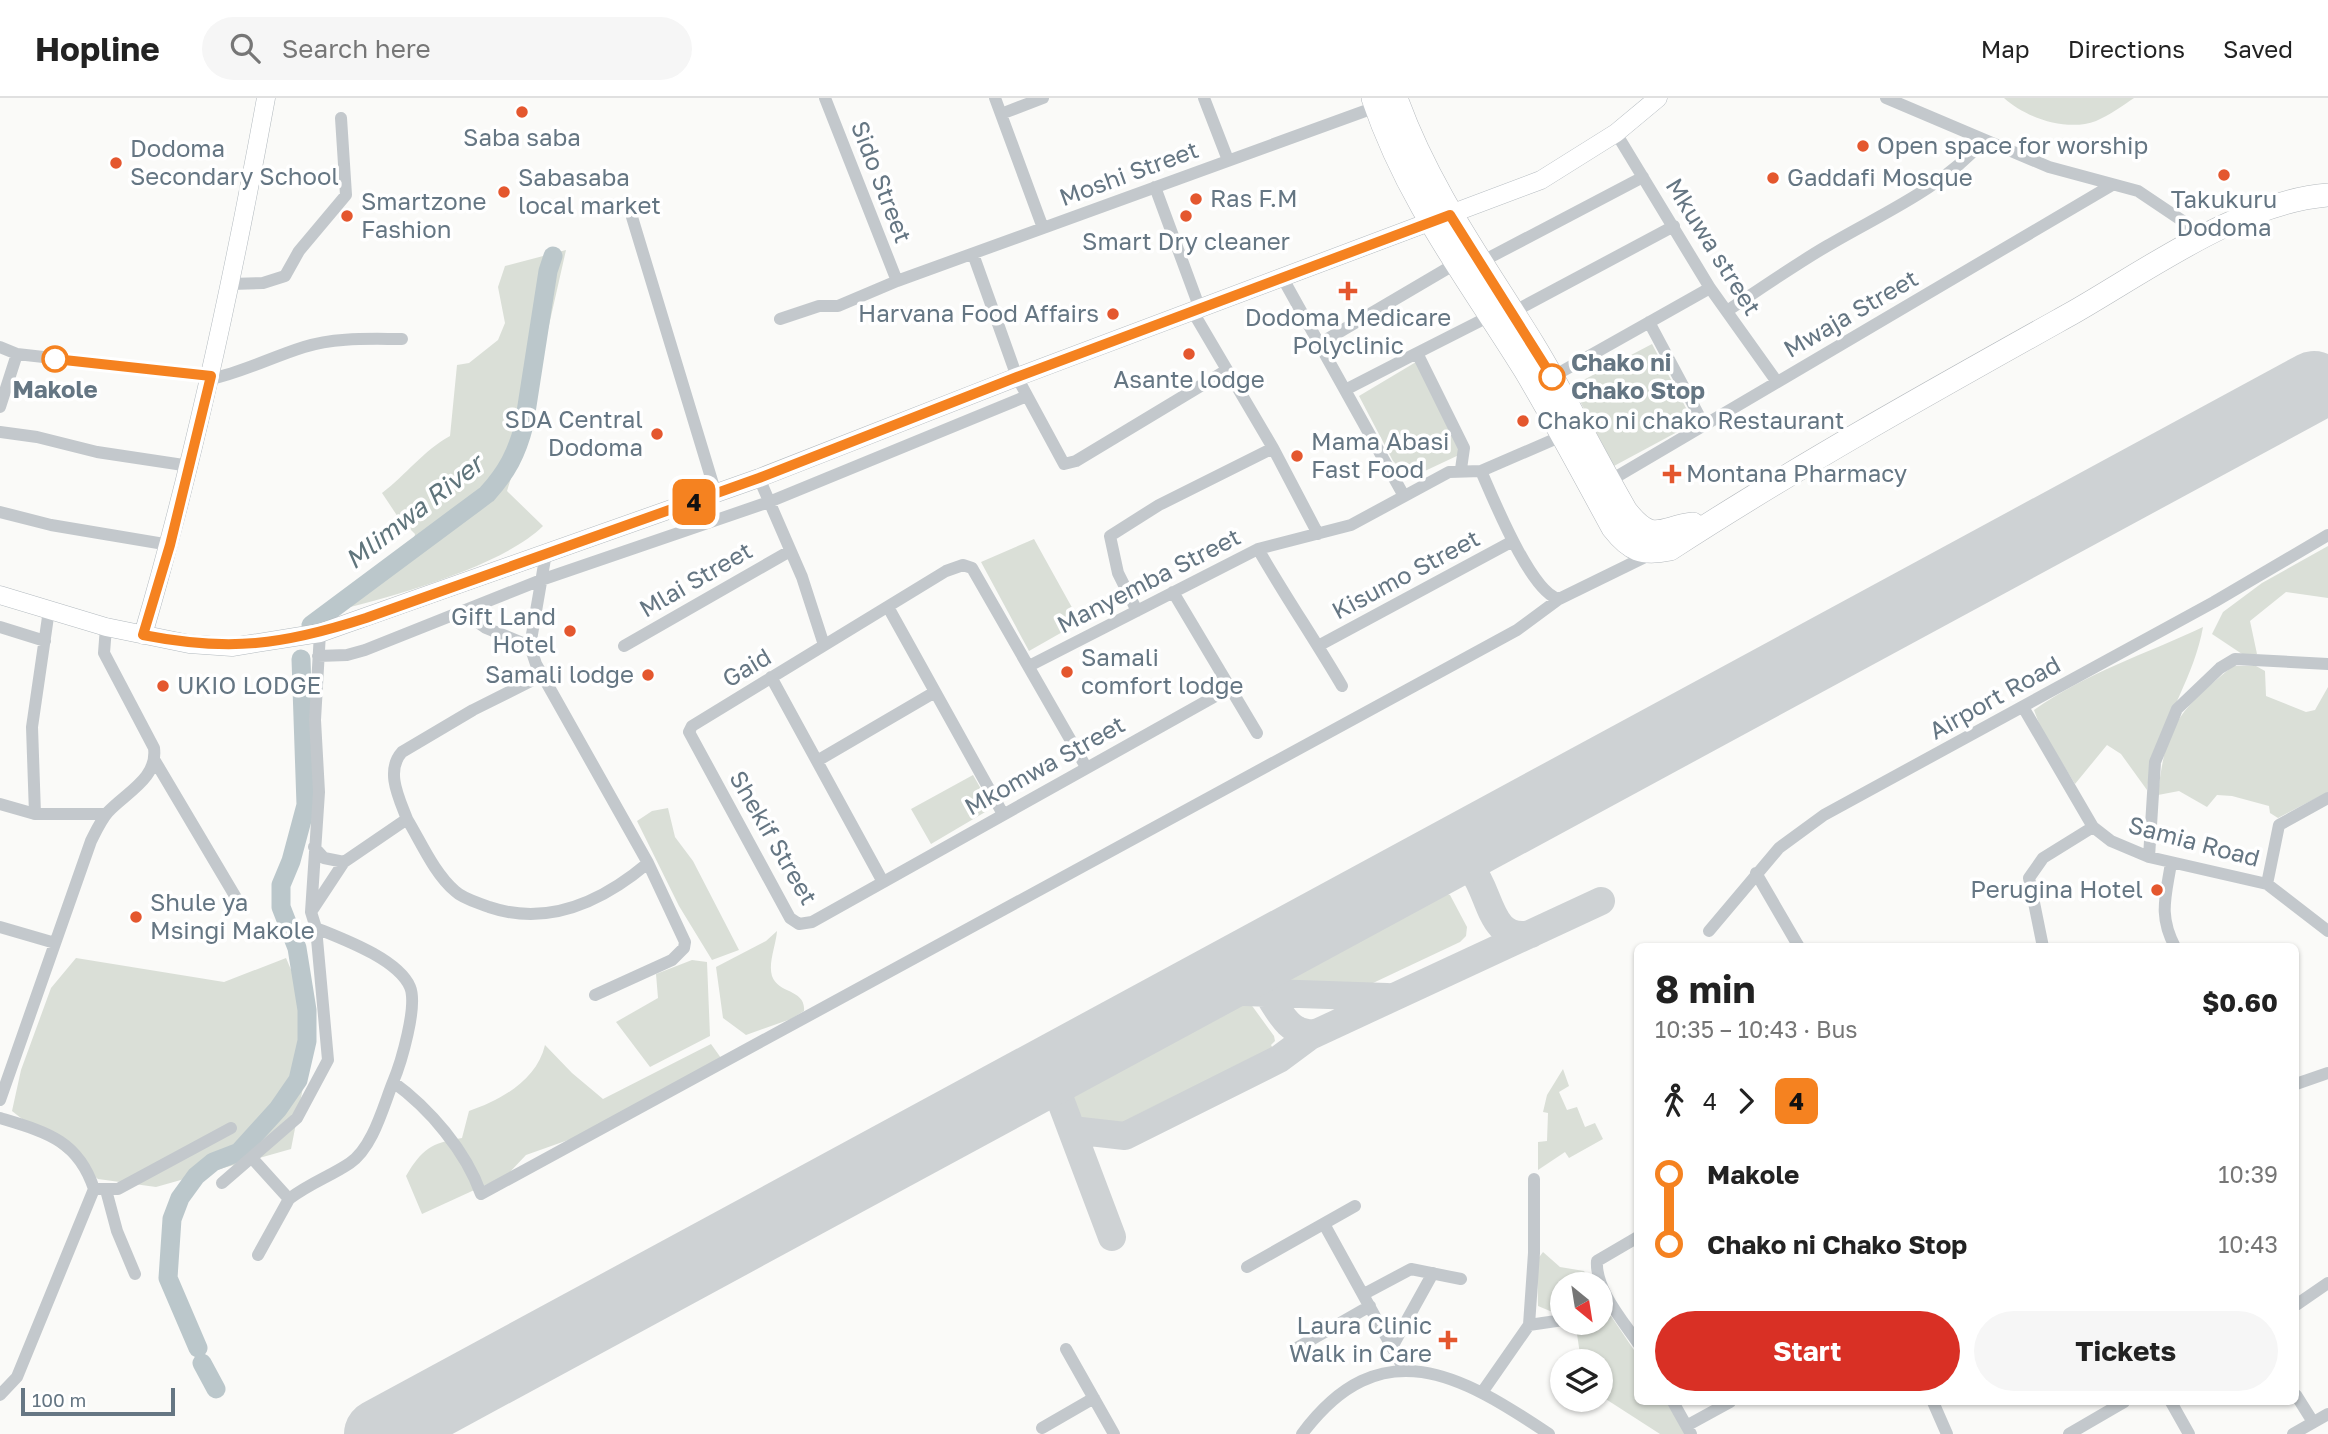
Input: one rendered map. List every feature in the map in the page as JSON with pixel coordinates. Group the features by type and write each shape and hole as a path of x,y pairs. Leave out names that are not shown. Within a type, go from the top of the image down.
{"highway":[{"path":"1381,101 1513,312 1635,522 1652,533 1661,534 1688,525 1710,523"},
{"path":"1381,101 1409,185 1428,222 1490,316 1621,538 1629,547 1654,552 1670,549 1881,420 2206,236 2279,204 2324,196"}],"main road":[{"path":"143,635 170,545 211,377 232,284 266,98"},
{"path":"0,596 106,627 189,644 232,647 320,633 716,494 1282,276 1541,180 1616,132 1658,98"}],"street":[{"name":"Sido Street","path":"825,98 897,281"},
{"path":"995,98 1043,228"},
{"path":"1001,114 1043,98"},
{"path":"1205,98 1228,160"},
{"path":"1886,98 2049,167 2147,195 2206,236"},
{"name":"Moshi Street","path":"780,319 819,306 838,306 897,281 1381,101"},
{"path":"232,284 263,282 285,276 299,251 346,195 341,118"},
{"name":"Mkuwa street","path":"1616,132 1710,288 1777,382"},
{"path":"1727,311 1953,172 1983,141"},
{"path":"1481,262 1643,177"},
{"name":"Mwaja Street","path":"1611,480 2112,185"},
{"path":"1155,187 1197,310 1227,370 1273,448 1318,534"},
{"path":"632,217 716,494"},
{"path":"1513,312 1674,226"},
{"path":"972,254 1017,377 1064,464 1076,461 1227,370"},
{"path":"1319,344 1455,264"},
{"path":"1282,276 1404,496"},
{"path":"1552,377 1710,288"},
{"path":"1345,390 1490,316"},
{"path":"1649,322 1704,425"},
{"path":"0,346 17,354 211,377 238,373 306,346 355,339 402,339"},
{"path":"1417,353 1464,448 1461,469"},
{"path":"0,407 17,354"},
{"path":"318,656 347,655 365,650 541,580 769,502 1027,396"},
{"path":"0,432 37,437 97,452 190,466"},
{"name":"Manyemba Street","path":"1028,666 1258,549 1351,524 1449,471 1481,471 1562,436"},
{"path":"1137,611 1118,573 1111,536 1159,505 1273,448"},
{"path":"1481,471 1513,541 1541,588 1550,597 1559,599"},
{"path":"759,478 790,551 824,645"},
{"path":"0,512 51,525 170,545"},
{"name":"Airport Road","path":"1709,931 1779,848 1824,815 2023,707 2328,535"},
{"name":"Kisumo Street","path":"1318,646 1513,541"},
{"path":"1258,549 1306,632 1318,646 1342,686"},
{"name":"Mlai Street","path":"624,646 790,551"},
{"path":"393,1082 413,1097 447,1136 474,1174 481,1194 1517,630 1559,599 1654,552"},
{"path":"547,553 530,646 541,676 648,863 682,936 684,948 672,960 595,995"},
{"name":"Gaid","path":"692,726 946,571 963,565 972,568 1028,666"},
{"path":"1173,592 1228,689 1257,733"},
{"path":"888,607 1003,814"},
{"path":"35,814 32,727 49,610"},
{"path":"462,611 486,628 530,646"},
{"path":"0,627 45,641"},
{"path":"0,1100 91,841 106,814 151,772 155,761 154,748 104,653 106,627"},
{"path":"222,1183 297,1118 328,1060 316,928 311,912 319,792 315,720 320,633"},
{"path":"2150,857 2155,762 2177,709 2220,668 2235,659 2328,664"},
{"path":"1028,666 1086,767"},
{"path":"541,676 473,710 402,751 394,760 394,768 396,789 407,819 438,871 456,892 503,911 533,915 585,905 602,898 648,863"},
{"path":"771,677 883,882"},
{"name":"Mkomwa Street","path":"883,882 1228,689"},
{"path":"817,761 935,692"},
{"name":"Samia Road","path":"2023,707 2093,827 2111,841 2171,863 2267,884 2328,931"},
{"name":"Shekif Street","path":"692,726 690,732 790,918 799,923 811,922 883,882"},
{"path":"155,761 238,901"},
{"path":"2267,884 2279,825 2328,798"},
{"path":"0,804 35,814 106,814"},
{"path":"311,912 344,862 407,819"},
{"path":"2042,943 2029,878 2036,864 2093,827"},
{"path":"314,847 324,858 344,862"},
{"path":"2171,863 2163,914 2166,930 2173,943"},
{"path":"1756,873 1797,943"},
{"path":"0,928 55,943"},
{"path":"258,1255 289,1199 313,1181 351,1162 374,1128 393,1082 411,1014 410,988 404,977 382,960 316,928"},
{"path":"2299,1083 2328,1073"},
{"path":"0,1118 39,1130 76,1152 100,1190 135,1274"},
{"path":"100,1190 118,1189 231,1128"},
{"path":"252,1158 289,1199"},
{"path":"1483,1391 1529,1325 1534,1253 1534,1179"},
{"path":"0,1395 17,1377 100,1190"},
{"path":"1247,1267 1356,1206"},
{"path":"1324,1224 1404,1369"},
{"path":"1634,1239 1597,1261 1596,1271 1615,1309 1634,1337"},
{"path":"1295,1349 1411,1269 1461,1279"},
{"path":"1392,1347 1433,1273"},
{"path":"2299,1303 2328,1283"},
{"path":"1529,1325 1550,1322"},
{"path":"1066,1349 1114,1434"},
{"path":"1302,1434 1327,1406 1348,1390 1370,1377 1404,1369 1448,1376 1483,1391 1549,1434"},
{"path":"1042,1428 1094,1398"},
{"path":"2299,1400 2313,1422"},
{"path":"1675,1405 1689,1429 1725,1405"},
{"path":"1934,1405 1947,1434"},
{"path":"2069,1434 2119,1405"},
{"path":"2173,1405 2189,1434"},
{"path":"2293,1434 2328,1414"}],"shaded area":[{"path":"2004,98 2134,98 2096,121 2072,125 2035,117"},
{"path":"566,250 547,334 538,391 507,491 543,526 499,556 470,569 405,592 320,614 413,545 415,534 398,517 382,493 432,448 450,436 457,365 469,363 498,340 505,323 498,287 505,266"},
{"path":"1652,344 1694,423 1614,466 1572,386"},
{"path":"1416,362 1461,454 1410,478 1393,461 1359,396"},
{"path":"1034,539 1080,622 1029,651 981,562"},
{"path":"2328,546 2328,598 2286,592 2250,621 2257,654 2242,654 2212,634 2223,612 2262,583"},
{"path":"2203,627 2191,668 2157,748 2147,790 2121,754 2107,745 2075,784 2041,729 2034,710 2074,685"},
{"path":"2233,666 2256,666 2265,671 2266,696 2306,712 2315,710 2328,687 2328,792 2278,818 2270,813 2269,806 2232,796 2217,795 2207,807 2179,791 2158,795 2165,751 2178,720 2200,694"},
{"path":"973,775 992,808 931,844 911,809"},
{"path":"668,808 675,837 693,861 739,950 712,960 679,906 637,821 652,811"},
{"path":"1437,890 1450,895 1467,927 1466,936 1460,942 1373,983 1294,983 1290,979 1289,969"},
{"path":"777,931 772,976 780,986 801,999 804,1011 791,1019 746,1035 723,1018 716,967 766,941"},
{"path":"76,958 224,982 286,958 315,1026 291,1149 156,1187 98,1179 12,1111 21,1070 51,988"},
{"path":"692,960 707,962 710,1036 650,1067 616,1022 658,998 656,974"},
{"path":"1250,1003 1274,1036 1275,1041 1271,1045 1275,1052 1117,1129 1077,1122 1069,1101 1074,1086 1216,1009"},
{"path":"711,1044 721,1058 571,1139 526,1155 507,1175 422,1214 406,1176 417,1159 435,1145 462,1138 469,1111 505,1095 516,1087 534,1069 545,1045 603,1099"},
{"path":"1563,1069 1569,1086 1559,1092 1567,1110 1577,1107 1585,1127 1595,1123 1603,1139 1569,1158 1565,1152 1538,1170 1538,1142 1547,1141 1548,1113 1543,1112 1547,1095"},
{"path":"1543,1252 1560,1267 1585,1272 1550,1272 1550,1311 1538,1306 1537,1260"},
{"path":"1614,1320 1634,1350 1634,1405 1668,1405 1687,1434 1660,1434 1613,1404 1613,1349 1579,1349 1577,1335 1614,1335"}],"waterway":[{"name":"Mlimwa River","path":"311,625 487,494 506,470 524,425 548,271 553,256"},
{"name":"Mlimwa River","path":"198,1348 168,1278 172,1219 180,1198 196,1176 213,1162 239,1152 278,1109 298,1080 307,1041 307,1010 297,948 281,907 281,885 291,861 306,805 301,659"},
{"name":"Mlimwa River","path":"202,1363 216,1389"}],"taxiway":[{"path":"1473,870 1472,852 1479,839"},
{"path":"1444,858 1461,861 1472,870 1502,927 1514,934 1531,934"},
{"path":"1072,1130 1125,1136 1279,1059 1310,1036 1601,901"},
{"path":"1237,970 1256,975 1289,1024 1307,1033 1318,1032"},
{"path":"1189,995 1216,991 1387,997"},
{"path":"1049,1070 1112,1237"}],"runway":[{"path":"379,1434 2314,386"}],"bus line":[{"name":"4","path":"55,359 211,376 170,545 143,635 189,644 232,647 320,633 366,618 759,478 1282,276 1450,215 1552,377"}],"place":[{"name":"Saba saba","path":"522,112"},
{"name":"Open space for worship","path":"1863,146"},
{"name":"Dodoma Secondary School","path":"116,163"},
{"name":"Takukuru Dodoma","path":"2224,175"},
{"name":"Gaddafi Mosque","path":"1773,178"},
{"name":"Sabasaba local market","path":"504,192"},
{"name":"Ras F.M","path":"1196,199"},
{"name":"Smartzone Fashion","path":"347,216"},
{"name":"Smart Dry cleaner","path":"1186,216"},
{"name":"Dodoma Medicare Polyclinic","path":"1348,291"},
{"name":"Harvana Food Affairs","path":"1113,314"},
{"name":"Asante lodge","path":"1189,354"},
{"name":"Makole","path":"55,359"},
{"name":"Chako ni Chako Stop","path":"1552,377"},
{"name":"Chako ni chako Restaurant","path":"1523,421"},
{"name":"SDA Central Dodoma","path":"657,434"},
{"name":"Mama Abasi Fast Food","path":"1297,456"},
{"name":"Montana Pharmacy","path":"1672,474"},
{"name":"Gift Land Hotel","path":"570,631"},
{"name":"Samali comfort lodge","path":"1067,672"},
{"name":"Samali lodge","path":"648,675"},
{"name":"UKIO LODGE","path":"163,686"},
{"name":"Perugina Hotel","path":"2157,890"},
{"name":"Shule ya Msingi Makole","path":"136,917"},
{"name":"Laura Clinic Walk in Care","path":"1448,1340"}]}
